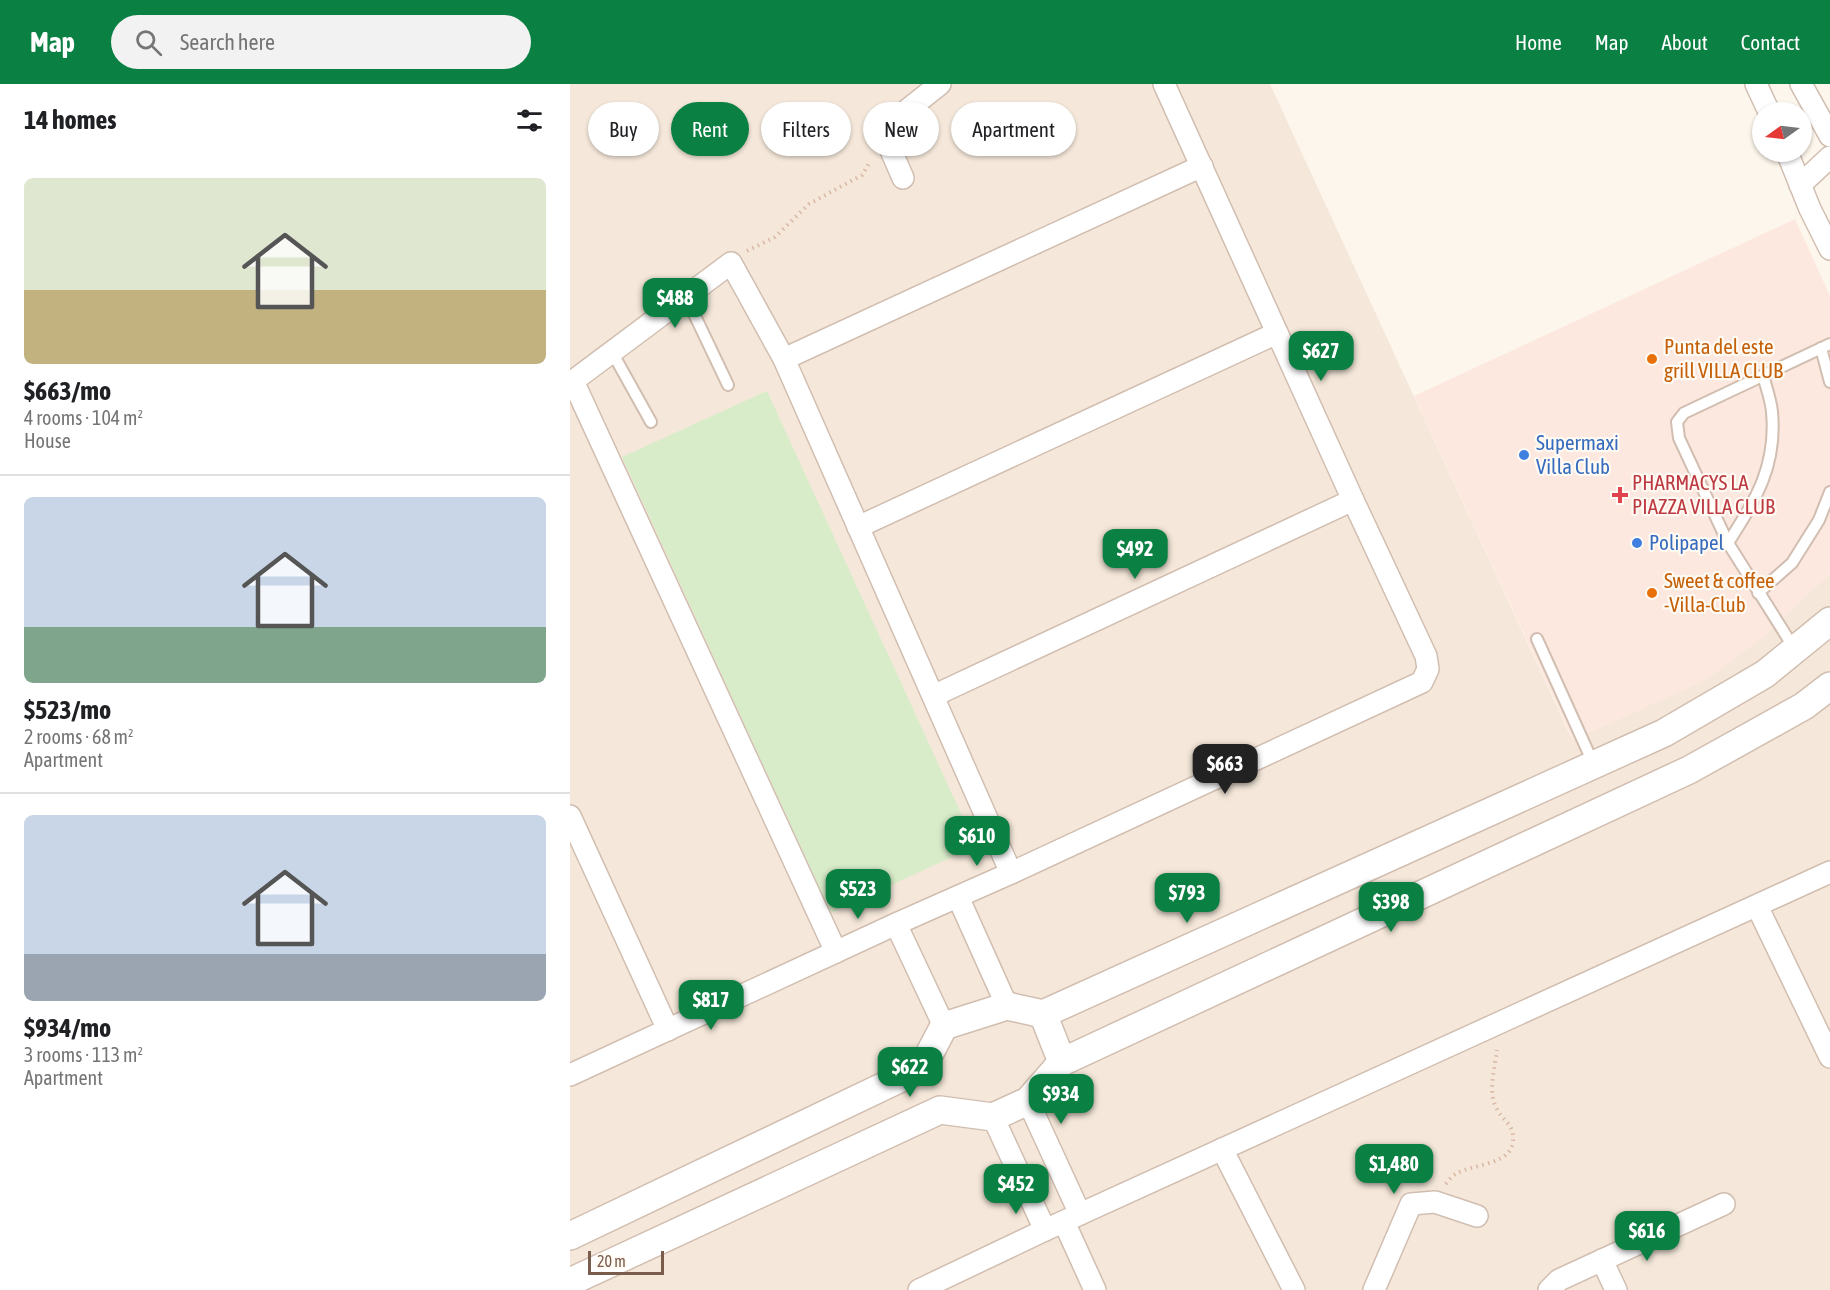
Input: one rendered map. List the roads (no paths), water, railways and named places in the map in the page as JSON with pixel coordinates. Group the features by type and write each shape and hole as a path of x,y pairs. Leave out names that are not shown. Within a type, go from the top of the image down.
{"street":[{"path":"903,178 882,130 940,84"},
{"path":"570,1076 1422,682 1428,669 1426,656 1164,84"},
{"path":"1756,84 1764,102"},
{"path":"1801,84 1830,136"},
{"path":"1800,185 1830,157"},
{"path":"1791,162 1830,249"},
{"path":"784,359 1202,166"},
{"path":"836,952 573,381 731,263 784,359 1011,873"},
{"path":"858,527 1277,333"},
{"path":"933,696 1353,500"},
{"path":"570,1236 922,1068 944,1026 1007,1006 1043,1014 1664,733 1765,674 1830,621"},
{"path":"570,1282 940,1110 993,1117 1028,1101 1062,1062 1689,770 1804,706 1830,686"},
{"path":"570,816 668,1030"},
{"path":"919,1290 1830,872"},
{"path":"958,897 1007,1006"},
{"path":"1757,906 1830,1057"},
{"path":"896,924 944,1026"},
{"path":"1043,1014 1062,1062"},
{"path":"922,1068 940,1110"},
{"path":"1028,1101 1063,1222"},
{"path":"993,1117 1063,1222 1095,1290"},
{"path":"1222,1149 1294,1290"},
{"path":"1374,1290 1412,1204 1435,1202 1477,1216"},
{"path":"1549,1290 1558,1280 1724,1204"},
{"path":"1602,1260 1616,1290"}],"lane":[{"path":"686,297 728,385"},
{"path":"1795,650 1728,543 1679,438 1677,422 1684,413 1826,346 1830,382"},
{"path":"612,352 651,422"},
{"path":"1728,543 1767,475 1773,443 1772,410 1763,375"},
{"path":"1758,592 1792,563 1819,519 1830,492"},
{"path":"1537,639 1594,765"}],"place":[{"name":"Punta del este grill VILLA CLUB","path":"1652,359"},
{"name":"Supermaxi Villa Club","path":"1524,455"},
{"name":"PHARMACYS LA PIAZZA VILLA CLUB","path":"1620,495"},
{"name":"Polipapel","path":"1637,543"},
{"name":"Sweet & coffee -Villa-Club","path":"1652,593"}]}
